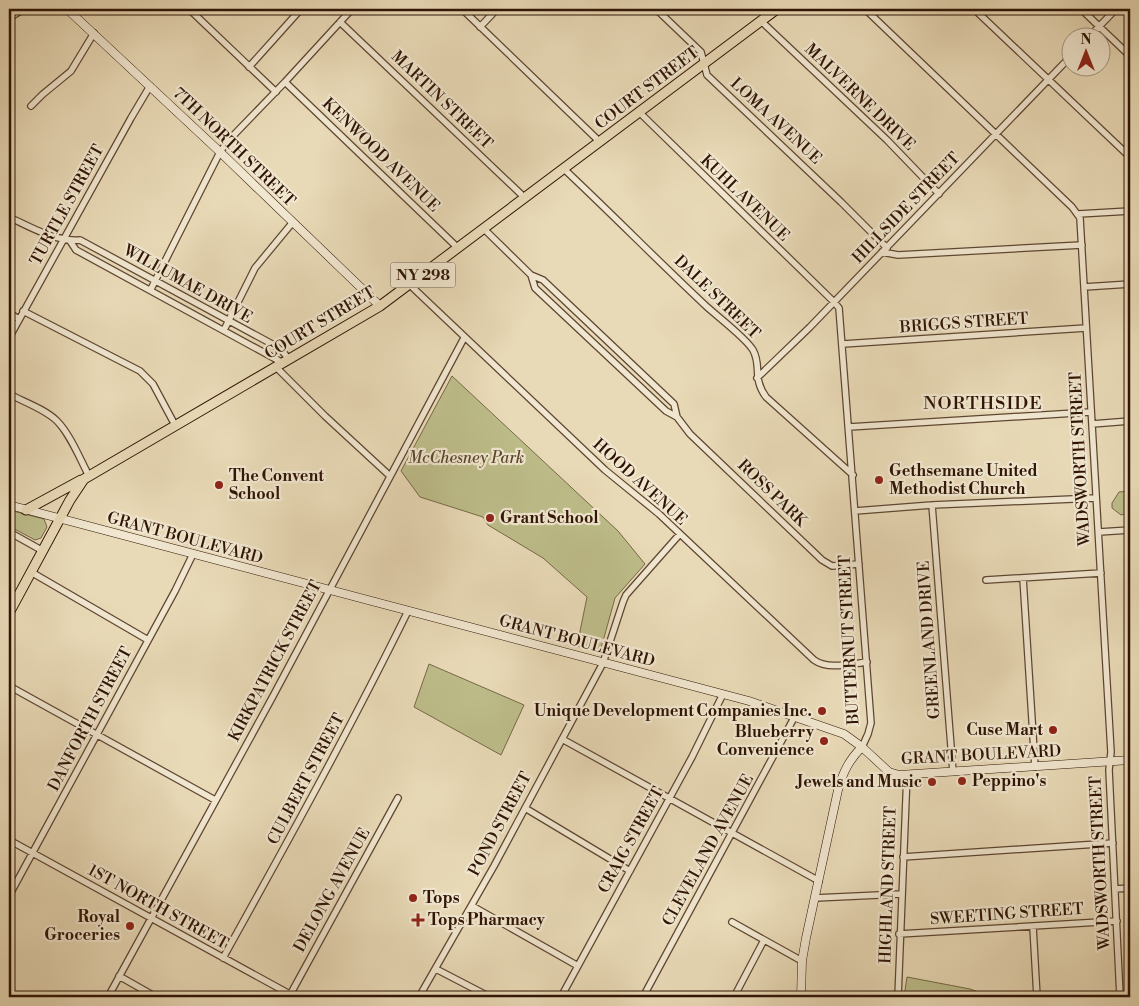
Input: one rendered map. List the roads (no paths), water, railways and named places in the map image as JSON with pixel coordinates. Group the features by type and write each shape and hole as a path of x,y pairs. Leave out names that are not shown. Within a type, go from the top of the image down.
{"main road":[{"name":"COURT STREET","path":"9,613 70,500 86,478 380,306 761,21 772,10"},
{"path":"26,510 86,478"}],"street":[{"path":"9,18 24,9"},
{"name":"7TH NORTH STREET","path":"68,9 380,306"},
{"path":"189,9 276,92"},
{"path":"249,66 301,9"},
{"path":"151,289 220,152 228,141 352,9"},
{"path":"462,9 600,142"},
{"path":"480,26 497,9"},
{"name":"LOMA AVENUE","path":"656,9 701,52 707,75 841,202 884,250"},
{"path":"865,9 1078,214 1130,211"},
{"path":"974,9 1130,157"},
{"path":"1081,9 1130,56"},
{"path":"1099,26 1116,9"},
{"name":"MALVERNE DRIVE","path":"761,21 887,140 939,194"},
{"name":"MARTIN STREET","path":"340,22 525,198"},
{"path":"31,106 42,94 71,71 94,33"},
{"name":"HILLSIDE STREET","path":"757,378 834,302 1062,65"},
{"name":"KENWOOD AVENUE","path":"285,82 458,248"},
{"name":"TURTLE STREET","path":"9,338 150,86"},
{"name":"KUHL AVENUE","path":"639,112 834,302"},
{"name":"DALE STREET","path":"564,169 745,341 753,350 756,358 759,386 766,397 852,475"},
{"name":"WADSWORTH STREET","path":"1078,214 1082,244 1099,532 1111,761 1109,770 1120,997"},
{"name":"WILLUMAE DRIVE","path":"9,217 42,232 70,241 80,240 228,322 272,344 282,351 283,363"},
{"path":"224,330 255,268 293,222"},
{"name":"ROSS PARK","path":"484,229 531,275 543,280 674,404 677,417"},
{"name":"WILLUMAE DRIVE","path":"70,241 76,250 151,289 283,363"},
{"path":"884,250 888,255 900,255 1082,244"},
{"name":"ROSS PARK","path":"531,275 535,288 666,411 677,417 690,434 822,560 832,566 859,564"},
{"path":"1084,287 1130,284"},
{"name":"HOOD AVENUE","path":"410,285 605,470 649,505 821,665 867,662"},
{"name":"BUTTERNUT STREET","path":"802,997 802,961 842,779 851,758 862,746 871,723 843,344 840,313 834,302"},
{"path":"24,311 140,371 153,384 175,425"},
{"path":"9,313 19,319"},
{"name":"BRIGGS STREET","path":"843,344 1086,328"},
{"name":"KIRKPATRICK STREET","path":"108,997 272,698 464,338"},
{"path":"283,363 325,416 390,476"},
{"path":"9,394 48,414 57,421 64,430 86,478"},
{"path":"849,427 1091,412"},
{"path":"1092,424 1130,421"},
{"path":"855,511 932,505 1096,498"},
{"name":"GRANT BOULEVARD","path":"9,505 749,701 844,734 862,746 889,772 899,775 1130,760"},
{"name":"GREENLAND DRIVE","path":"932,505 953,772"},
{"path":"1099,532 1130,530"},
{"path":"9,532 42,551"},
{"name":"POND STREET","path":"419,997 472,906 603,663 617,616 626,595 680,535"},
{"name":"DANFORTH STREET","path":"9,896 193,554"},
{"path":"31,572 148,640"},
{"path":"986,580 1101,573"},
{"path":"1023,578 1034,767"},
{"name":"CULBERT STREET","path":"223,958 323,777 373,683 408,611"},
{"path":"9,686 215,800"},
{"name":"CRAIG STREET","path":"561,997 670,798 723,694"},
{"name":"CLEVELAND AVENUE","path":"643,997 795,716"},
{"path":"562,739 819,881"},
{"name":"HIGHLAND STREET","path":"898,997 899,934 907,774"},
{"name":"DELONG AVENUE","path":"292,996 398,798"},
{"path":"525,808 630,871"},
{"name":"1ST NORTH STREET","path":"9,840 292,996"},
{"path":"903,857 1113,843"},
{"path":"1115,888 1130,888"},
{"path":"815,898 901,894"},
{"path":"472,906 578,966"},
{"name":"SWEETING STREET","path":"899,934 1033,927 1117,920"},
{"path":"732,922 802,961"},
{"path":"1033,927 1037,997"},
{"path":"734,997 764,940"},
{"path":"436,969 490,997"},
{"path":"119,976 156,997"},
{"path":"9,994 14,997"}],"place":[{"name":"Gethsemane United Methodist Church","path":"879,480"},
{"name":"The Convent School","path":"219,485"},
{"name":"Grant School","path":"490,518"},
{"name":"Unique Development Companies Inc.","path":"822,711"},
{"name":"Cuse Mart","path":"1053,730"},
{"name":"Blueberry Convenience","path":"824,741"},
{"name":"Peppino's","path":"962,781"},
{"name":"Jewels and Music","path":"932,782"},
{"name":"Tops","path":"413,898"},
{"name":"Tops Pharmacy","path":"418,920"},
{"name":"Royal Groceries","path":"130,926"}],"district":[{"name":"NORTHSIDE","path":"983,403"}],"park label":[{"name":"McChesney Park","path":"466,458"}]}
